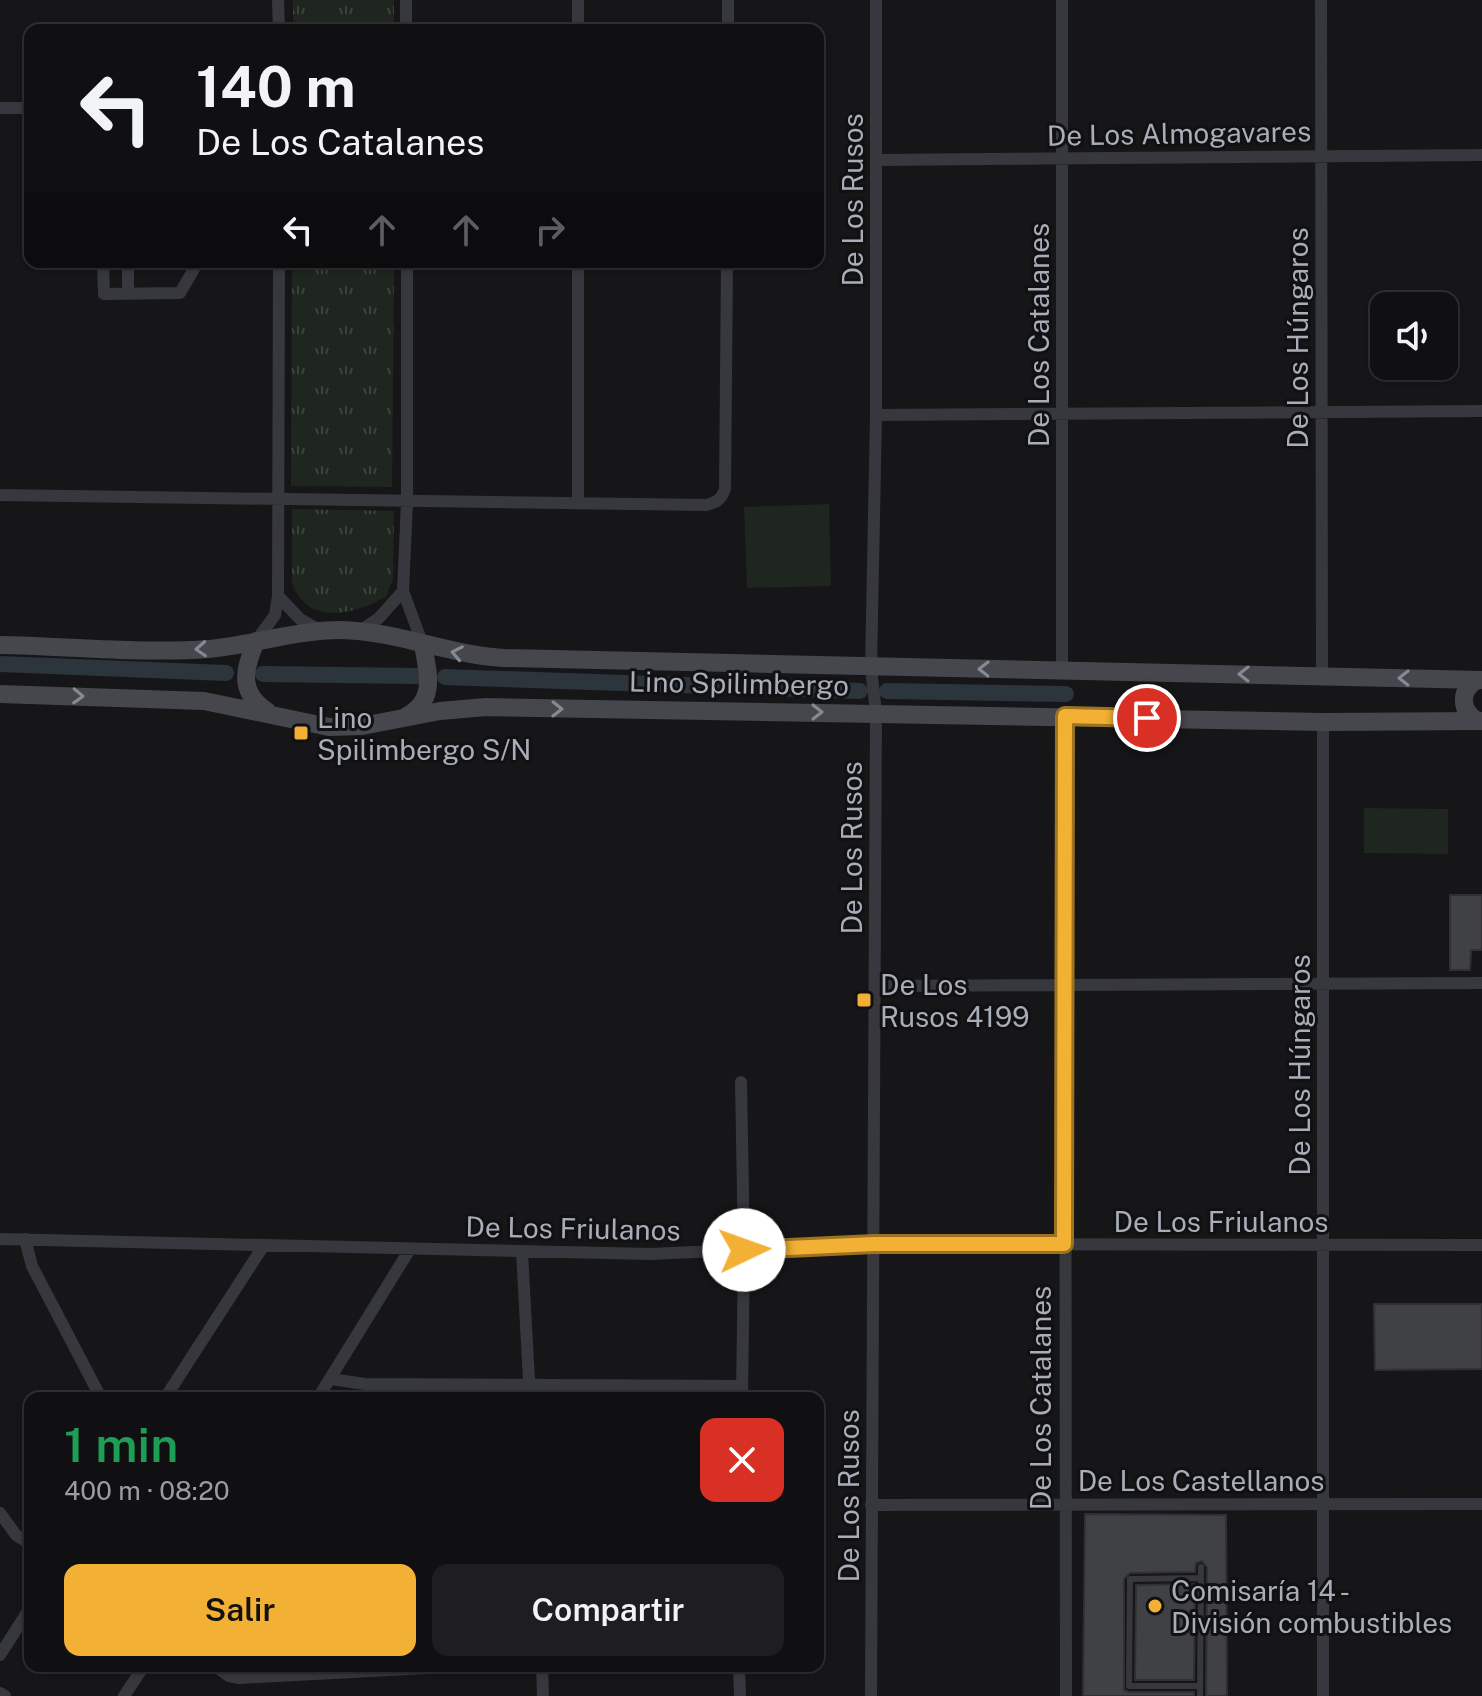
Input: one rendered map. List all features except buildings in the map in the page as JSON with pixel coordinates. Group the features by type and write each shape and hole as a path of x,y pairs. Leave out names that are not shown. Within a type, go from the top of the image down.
{"main road":[{"name":"Lino Spilimbergo","path":"0,645 194,650 321,631 360,631 470,655 504,658 1479,680"},
{"path":"256,641 245,669 245,685 254,701 270,714"},
{"path":"402,718 419,707 429,690 423,645"},
{"path":"1479,680 1469,685 1463,700 1464,709 1479,721"},
{"name":"Lino Spilimbergo","path":"0,694 188,700 329,727 362,726 440,711 486,707 1323,722 1479,721"}],"street":[{"path":"278,0 279,24"},
{"path":"406,0 406,24"},
{"path":"578,0 578,24"},
{"path":"728,0 728,24"},
{"name":"De Los Rusos","path":"871,1696 876,712 871,668 876,415 876,0"},
{"name":"De Los Catalanes","path":"1062,0 1062,670"},
{"name":"De Los Húngaros","path":"1321,0 1322,676"},
{"path":"0,108 24,108"},
{"name":"De Los Almogavares","path":"876,160 1482,155"},
{"path":"103,268 104,294 180,293 195,268"},
{"path":"128,268 128,294"},
{"path":"256,641 275,615 278,596 279,268"},
{"path":"407,268 407,502 403,591 423,645"},
{"path":"578,268 578,504"},
{"path":"0,495 706,505 722,498 725,489 727,268"},
{"path":"876,415 1482,411"},
{"path":"360,631 379,618 403,591"},
{"path":"278,596 300,619 321,631"},
{"name":"De Los Catalanes","path":"1065,716 1066,1696"},
{"name":"De Los Húngaros","path":"1323,722 1323,1696"},
{"path":"875,986 1482,983"},
{"path":"331,1379 365,1384 530,1392 742,1392 744,1250 741,1082"},
{"name":"De Los Friulanos","path":"0,1239 664,1254 874,1244 1482,1245"},
{"path":"25,1239 32,1266 98,1392"},
{"path":"169,1392 264,1245"},
{"path":"322,1392 410,1249"},
{"path":"522,1252 530,1392"},
{"name":"De Los Castellanos","path":"871,1505 1482,1504"},
{"path":"0,1513 16,1535 24,1540"},
{"path":"0,1655 24,1617"},
{"path":"124,1696 140,1672"},
{"path":"223,1672 239,1678 352,1672"},
{"path":"542,1672 543,1696"},
{"path":"739,1672 740,1696"}],"lane":[{"path":"1200,1696 1201,1567"},
{"path":"1200,1686 1129,1686 1130,1579 1201,1578"}],"green space":[{"path":"293,0 394,0 394,24 293,24"},
{"path":"292,268 394,268 392,487 291,486"},
{"path":"829,504 831,586 747,588 744,507"},
{"path":"292,509 394,511 393,579 386,597 360,608 333,613 309,606 299,597 292,583"},
{"path":"1364,808 1448,809 1448,854 1364,853"}],"waterway":[{"path":"0,664 226,673"},
{"path":"263,674 417,676"},
{"path":"445,677 860,691"},
{"path":"887,691 1066,694"}],"place":[{"name":"Lino Spilimbergo S/N","path":"301,733"},
{"name":"De Los Rusos 4199","path":"864,1000"},
{"name":"Comisaría 14 - División combustibles","path":"1155,1606"}],"route":[{"path":"744,1250 874,1244 1064,1244 1065,716 1147,718"}]}
